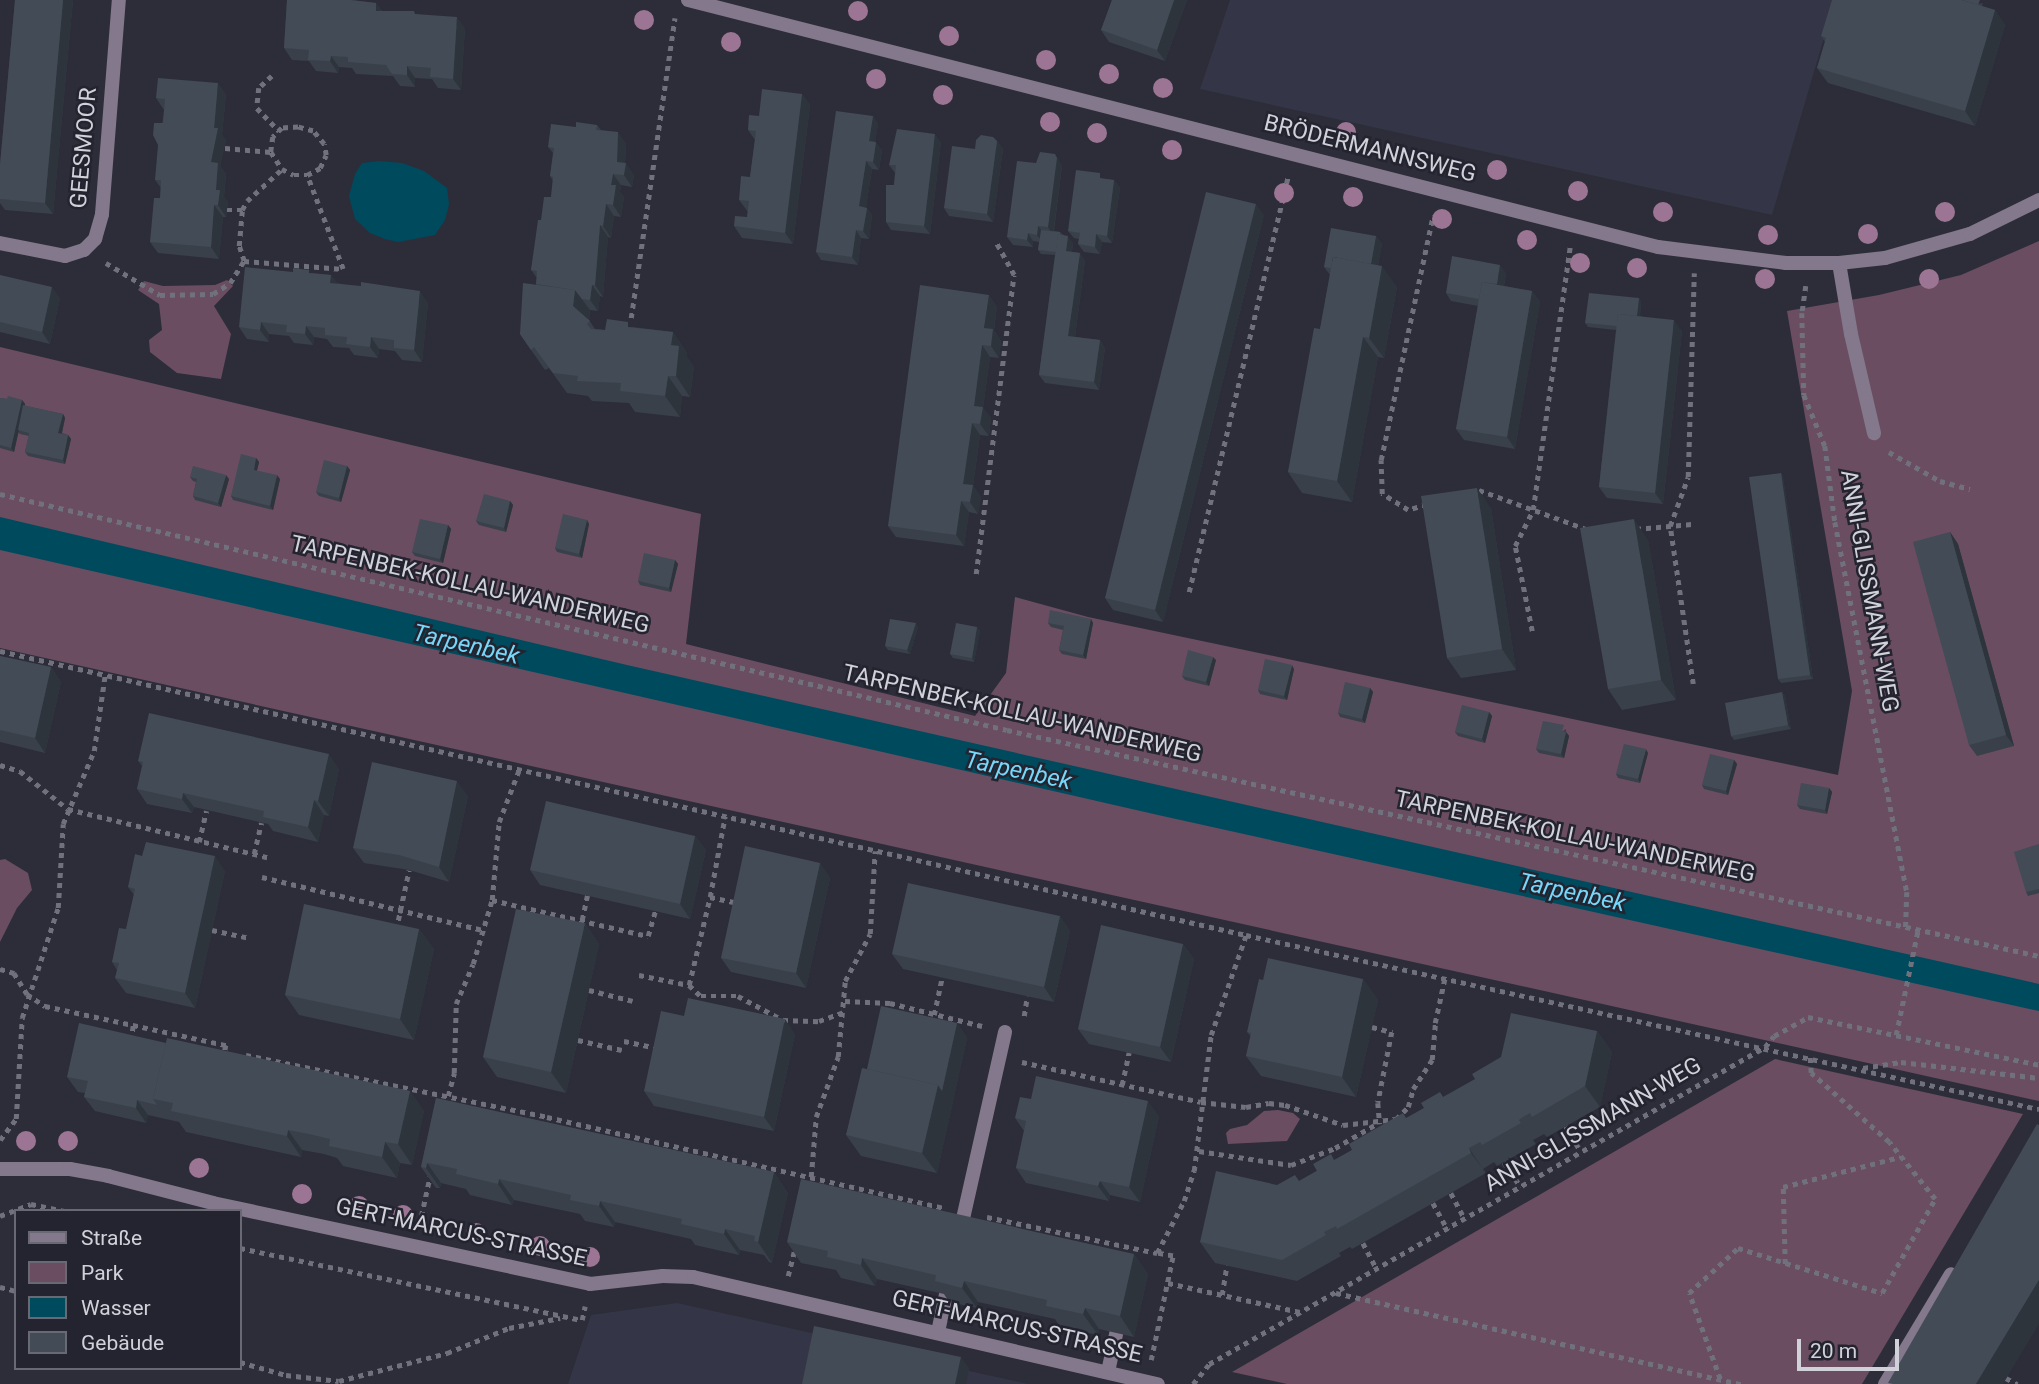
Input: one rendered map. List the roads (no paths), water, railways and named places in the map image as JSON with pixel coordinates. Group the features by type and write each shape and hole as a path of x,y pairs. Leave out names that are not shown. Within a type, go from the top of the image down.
{"street":[{"name":"GEESMOOR","path":"0,243 65,256 84,250 95,239 102,214 119,0"},
{"name":"BRÖDERMANNSWEG","path":"688,0 1294,152 1658,247 1809,264 1839,263 1927,248 1970,234 2039,200"},
{"path":"1839,263 1849,322 1874,433"},
{"path":"960,1232 1004,1032"},
{"name":"GERT-MARCUS-STRASSE","path":"0,1169 70,1169 95,1173 415,1247 590,1284 663,1276 693,1277 1153,1383"},
{"path":"1885,1384 1961,1258"},
{"path":"938,1332 946,1294"},
{"path":"1108,1372 1116,1333"}],"water":[{"path":"362,163 402,163 424,171 447,188 449,204 445,220 435,235 398,242 370,233 355,219 349,196 355,174"},
{"name":"Tarpenbek","path":"0,517 627,665 2039,984 2039,1011 1158,815 0,550"}]}
